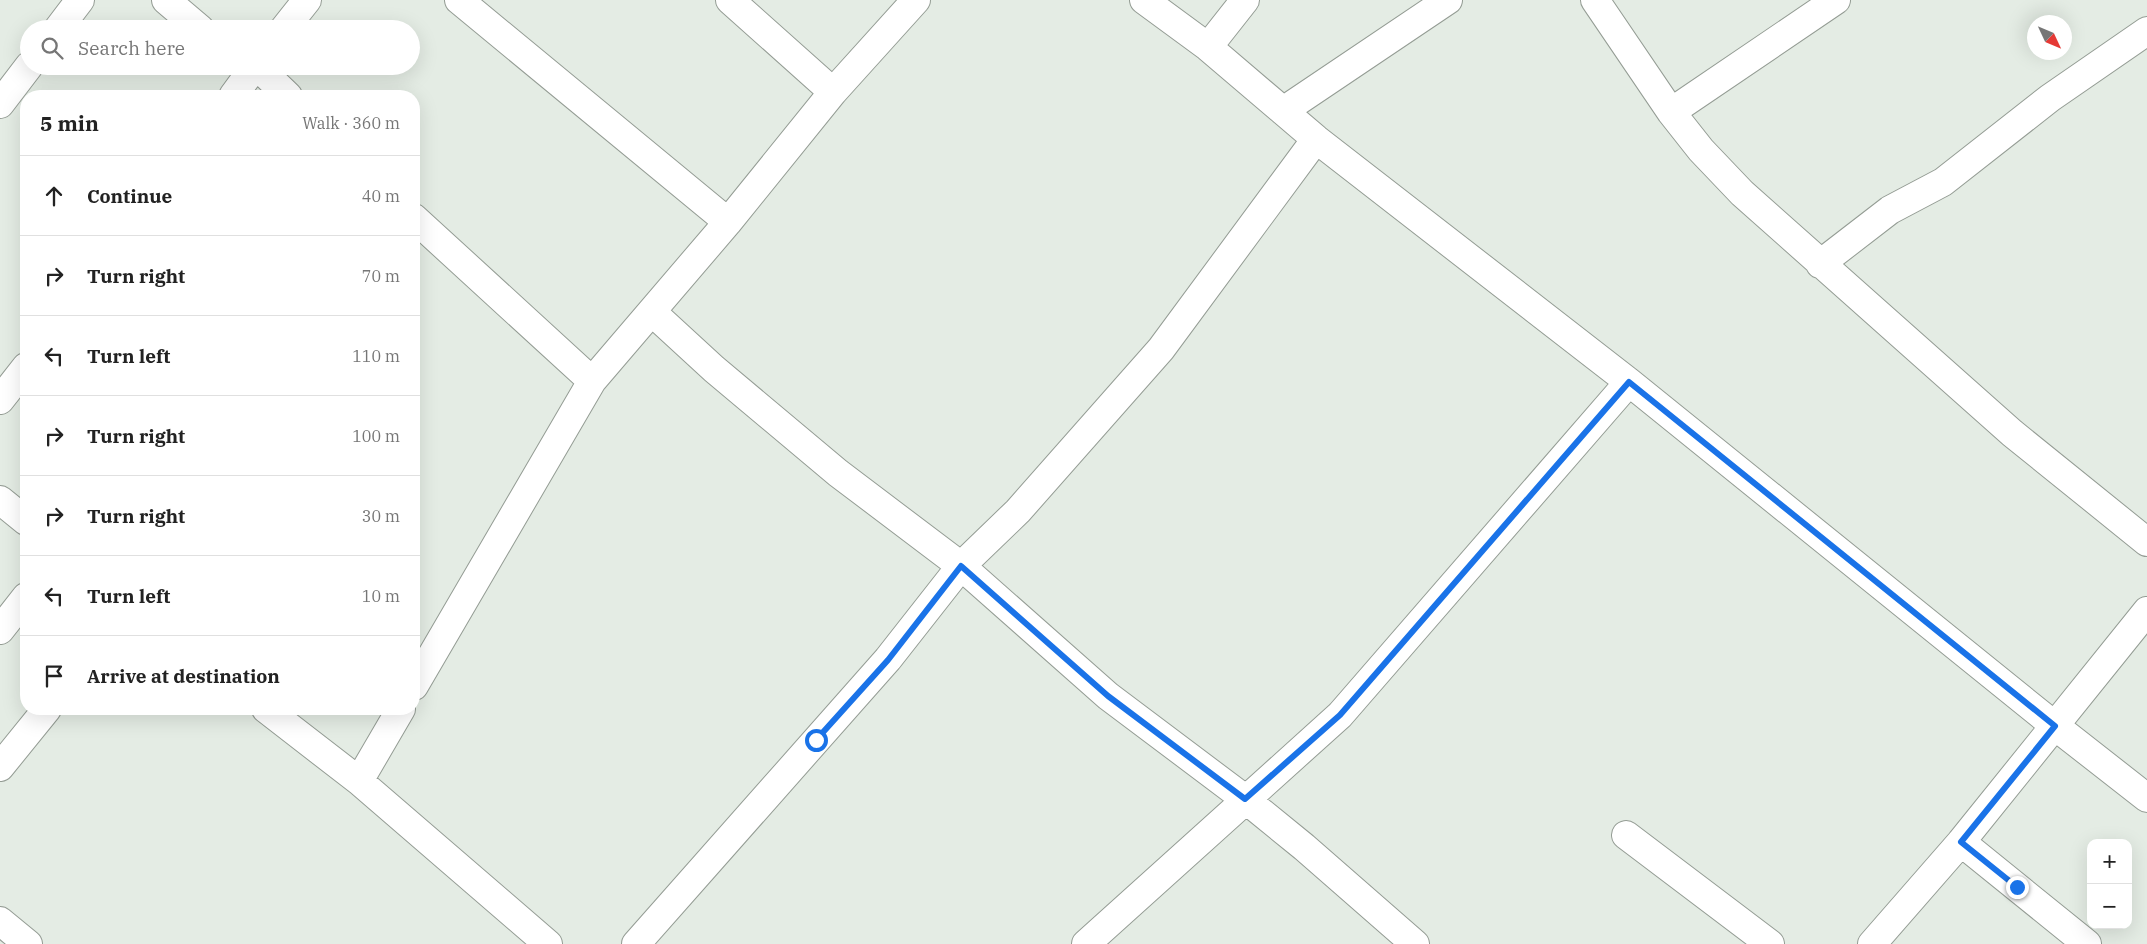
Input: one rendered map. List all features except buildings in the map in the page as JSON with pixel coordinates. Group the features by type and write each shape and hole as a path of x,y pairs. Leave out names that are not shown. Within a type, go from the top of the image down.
{"street":[{"path":"65,20 80,0"},
{"path":"166,0 189,20"},
{"path":"291,20 307,0"},
{"path":"459,0 728,222"},
{"path":"730,0 832,92"},
{"path":"420,676 592,381 728,222 832,92 916,0"},
{"path":"1144,0 1208,47 1316,140 1629,382 2147,798"},
{"path":"1208,47 1245,0"},
{"path":"1283,111 1448,0"},
{"path":"1595,0 1671,112 1701,150 1742,192 1820,264 2012,433 2147,542"},
{"path":"1671,112 1836,0"},
{"path":"1820,264 1890,210 1944,182 2050,98 2147,31"},
{"path":"0,104 22,75"},
{"path":"238,90 249,75"},
{"path":"266,75 282,90"},
{"path":"636,944 888,660 961,566 1018,511 1161,349 1316,140"},
{"path":"420,223 592,381"},
{"path":"652,312 714,369 838,473 961,566 1108,696 1245,799 1415,944"},
{"path":"0,400 20,375"},
{"path":"1086,944 1340,715 1629,382"},
{"path":"0,500 20,515"},
{"path":"0,630 20,605"},
{"path":"1881,941 2147,612"},
{"path":"0,766 42,715"},
{"path":"274,715 359,781 548,944"},
{"path":"359,781 398,715"},
{"path":"1626,835 1770,944"},
{"path":"1961,842 2087,944"},
{"path":"0,921 28,944"}],"route":[{"path":"816,740 888,660 961,566 1108,696 1245,799 1340,715 1629,382 2055,726 1961,842 2017,887"}]}
